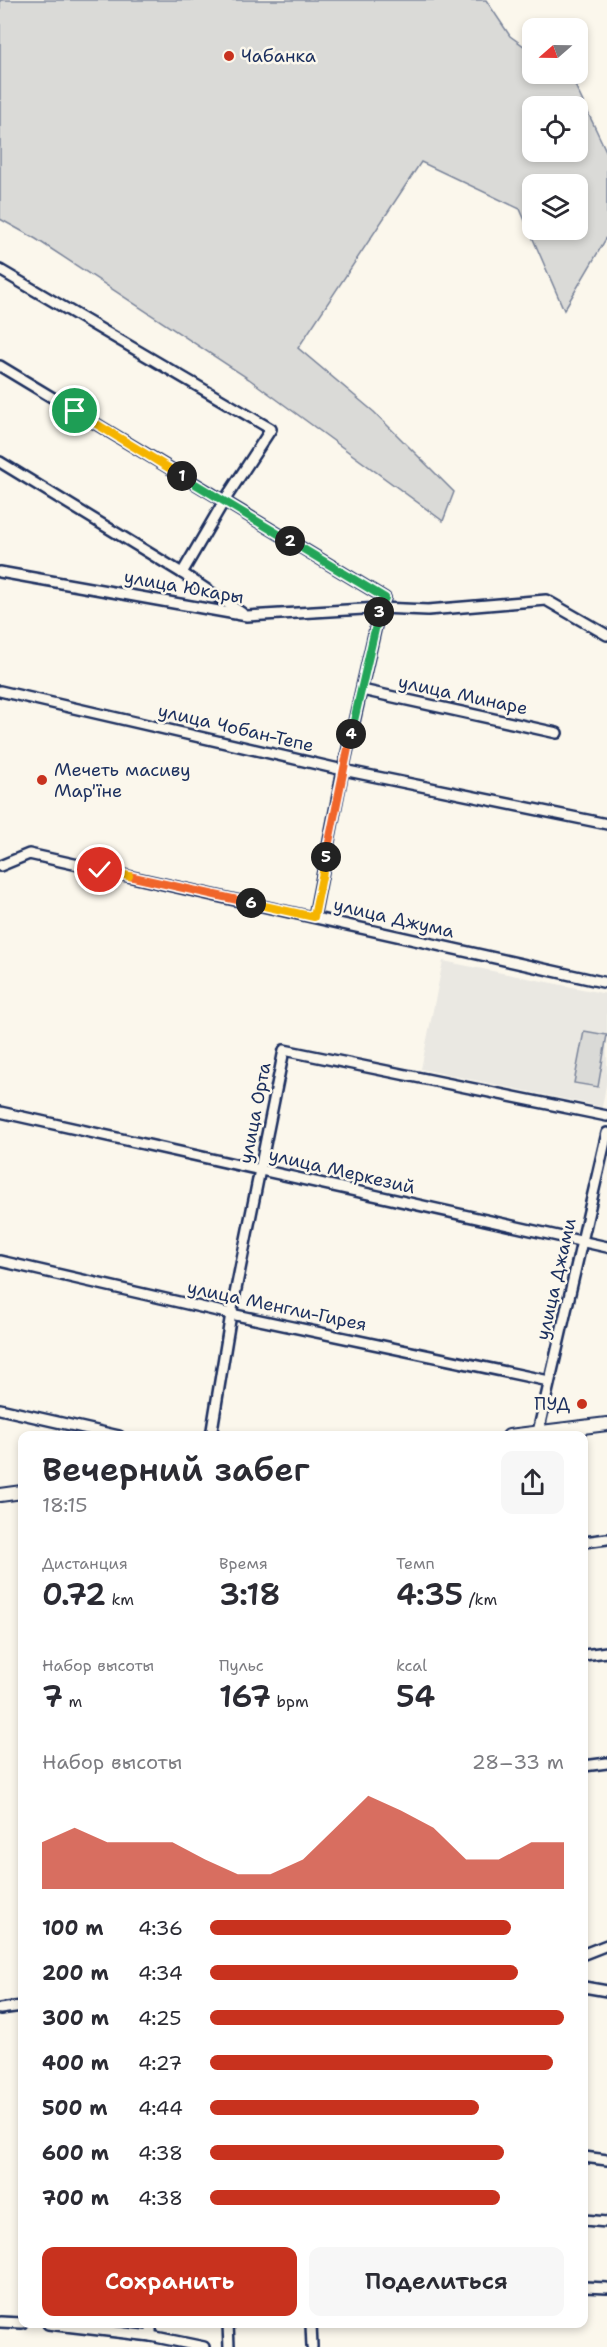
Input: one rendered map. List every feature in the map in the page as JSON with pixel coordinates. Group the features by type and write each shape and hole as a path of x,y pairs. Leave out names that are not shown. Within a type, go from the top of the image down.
{"main road":[{"path":"547,1431 607,1424"},
{"path":"0,1495 18,1493"}],"street":[{"path":"0,270 272,429 224,501 182,573"},
{"path":"0,366 385,598 380,608 343,770 314,917"},
{"path":"0,462 182,573 246,616"},
{"name":"улица Юкары","path":"0,572 246,616 380,608 428,610 546,600 607,635"},
{"name":"улица Минаре","path":"362,690 558,732"},
{"name":"улица Чобан-Тепе","path":"0,691 343,770 607,824"},
{"name":"улица Джума","path":"0,866 29,854 607,983"},
{"name":"улица Орта","path":"212,1431 231,1314 284,1050 607,1116"},
{"name":"улица Меркезий","path":"0,1112 607,1247"},
{"name":"улица Джами","path":"538,1431 607,1133"},
{"name":"улица Менгли-Гирея","path":"0,1261 231,1314 549,1381"},
{"path":"0,1409 96,1431"},
{"path":"588,1541 607,1539"},
{"path":"588,1654 607,1652"},
{"path":"588,1765 607,1763"},
{"path":"588,1952 607,1945"},
{"path":"588,1988 607,1991"},
{"path":"0,2009 18,2007"},
{"path":"588,2158 607,2160"},
{"path":"588,2220 607,2222"},
{"path":"588,2287 607,2288"},
{"path":"0,2322 18,2323"},
{"path":"90,2328 151,2336 204,2347"},
{"path":"150,2328 151,2336"},
{"path":"228,2328 229,2347"},
{"path":"311,2328 312,2347"}],"shaded area":[{"path":"0,0 486,0 510,36 522,45 522,84 574,84 580,96 522,96 522,162 588,162 588,113 607,153 607,237 564,310 534,240 588,240 588,174 522,174 522,214 520,209 421,162 298,348 374,412 454,492 443,521 249,379 36,239 0,219"},
{"path":"443,961 607,994 607,1080 602,1107 421,1069"},
{"path":"584,1031 607,1035 598,1087 574,1083"}],"place":[{"name":"Чабанка","path":"229,56"},
{"name":"Мечеть масиву Мар'їне","path":"42,780"},
{"name":"ПУД","path":"582,1404"}],"route":[{"path":"75,411 385,598 380,608 343,770 314,917 100,870"}]}
